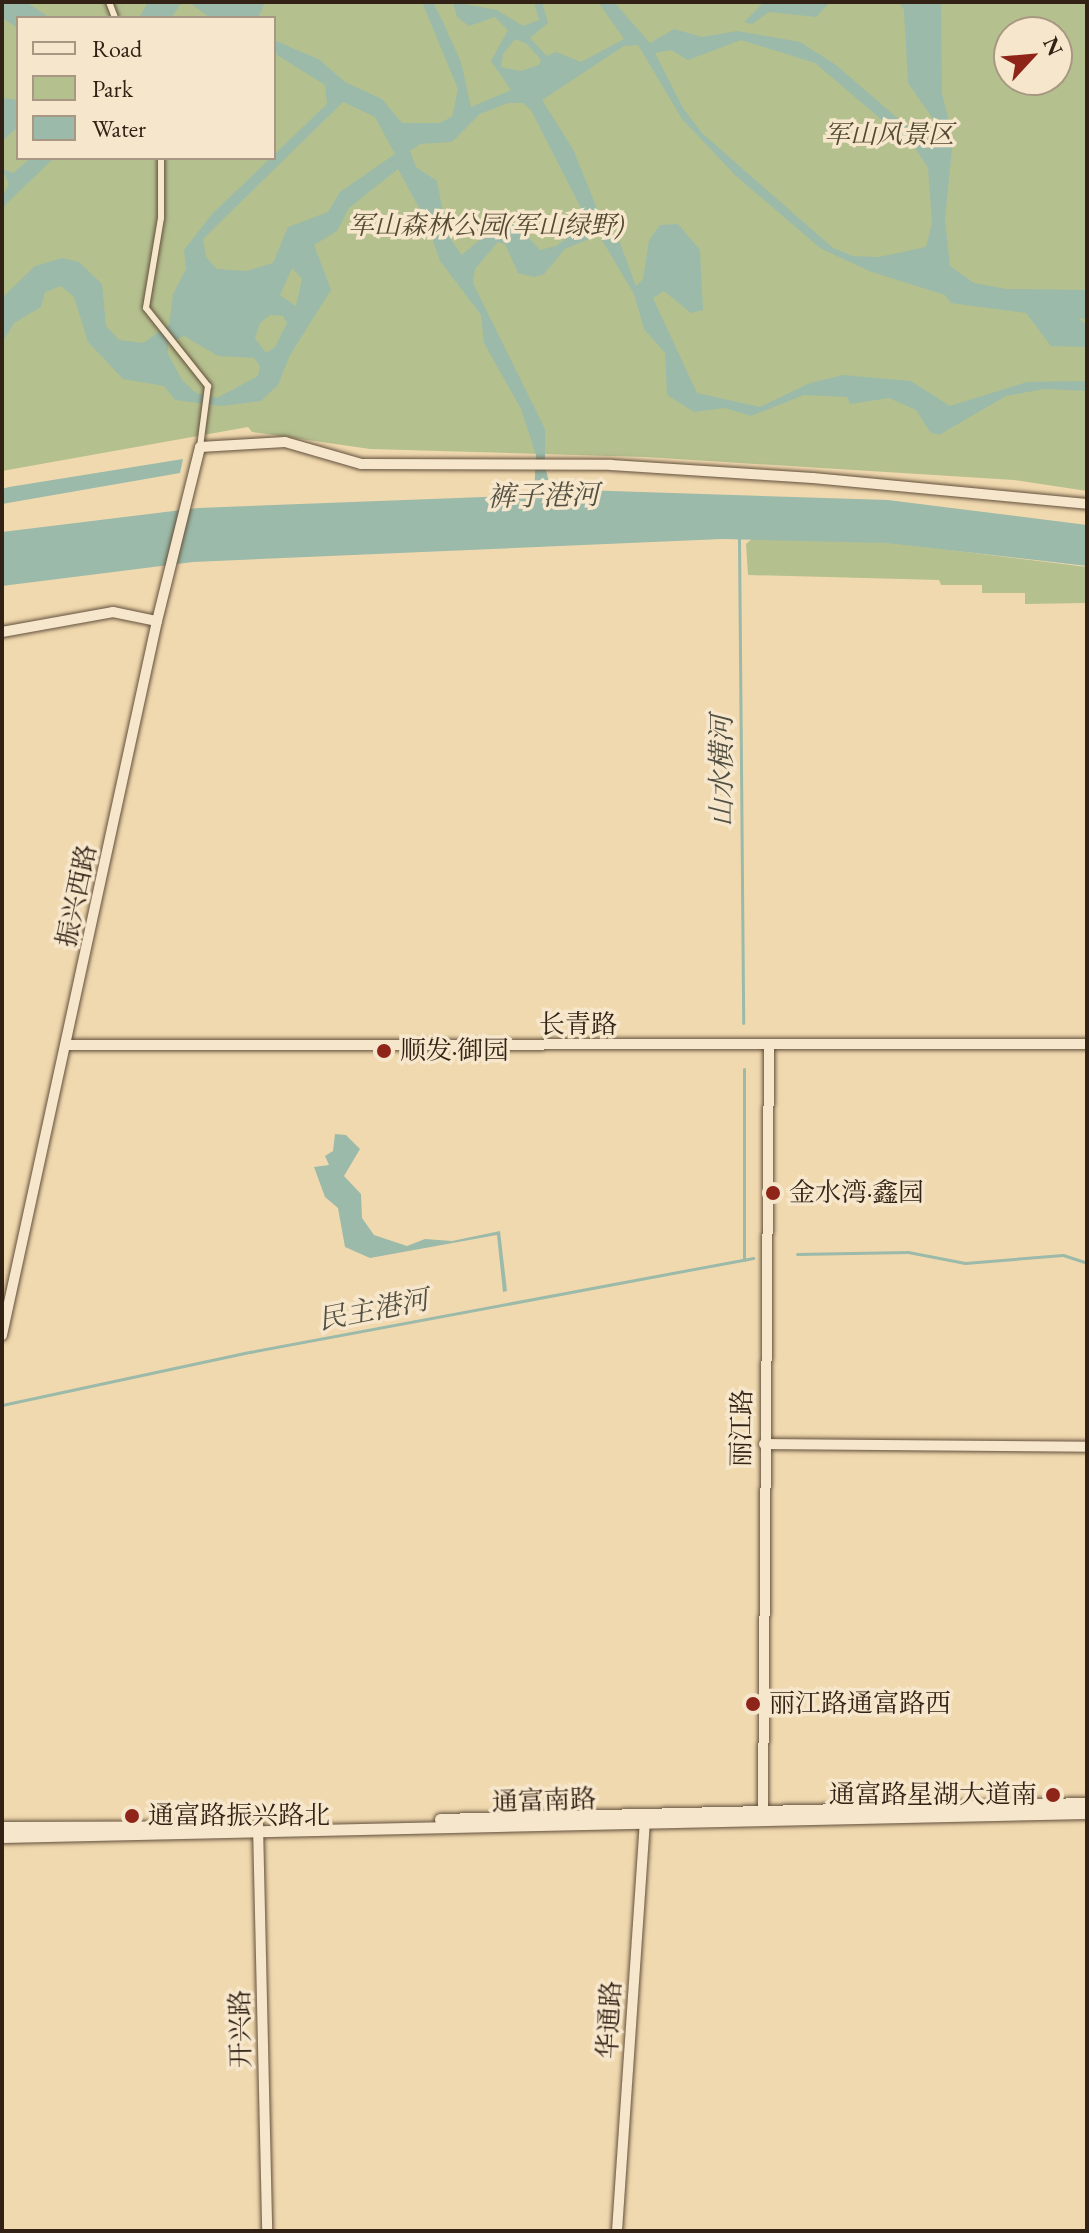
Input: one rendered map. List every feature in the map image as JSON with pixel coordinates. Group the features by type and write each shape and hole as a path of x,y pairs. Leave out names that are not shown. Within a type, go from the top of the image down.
{"main road":[{"name":"通富南路","path":"2,1837 645,1816 763,1809 1087,1803"},
{"name":"通富南路","path":"645,1816 1087,1813"},
{"name":"通富南路","path":"2,1827 258,1829"}],"street":[{"path":"161,160 161,218 145,301 146,311 208,386 200,447 285,442 361,464 548,463 813,478 1087,504"},
{"name":"振兴西路","path":"2,1335 68,1045 157,621 200,447"},
{"path":"2,632 113,612 157,621"},
{"name":"长青路","path":"68,1045 769,1049 1087,1044"},
{"name":"丽江路","path":"763,1809 769,1049"},
{"path":"764,1444 1087,1447"},
{"name":"华通路","path":"617,2231 645,1816"},
{"name":"开兴路","path":"258,1829 267,2231"}],"green space":[{"name":"军山森林公园(军山绿野)","path":"2,2 1087,2 1087,491 1014,480 646,457 370,449 252,432 248,427 2,471"},
{"path":"754,537 894,543 1087,567 1087,603 1025,604 1025,593 982,593 982,585 941,585 939,580 748,575 746,544"}],"water":[{"path":"2,2 26,2 47,16 16,16 16,27 2,18"},
{"path":"148,2 182,2 172,16 140,16"},
{"path":"189,2 265,2 259,16 207,16"},
{"name":"裤子港河","path":"422,2 433,2 443,22 461,62 471,107 511,90 491,61 508,30 495,17 469,26 457,17 453,2 497,10 523,26 539,20 534,2 542,2 548,23 530,38 547,56 556,52 581,62 624,39 598,2 614,2 650,43 674,29 702,37 737,31 800,42 836,65 932,148 940,129 908,83 904,10 899,2 941,2 942,93 953,139 945,219 950,266 974,283 1006,289 1087,290 1087,319 1078,318 1087,325 1087,347 1051,346 1026,313 951,303 945,295 869,271 820,248 736,176 682,119 638,45 624,46 542,100 573,149 600,216 619,240 636,286 643,279 649,240 660,225 678,224 700,250 703,310 691,313 664,291 653,298 697,393 760,407 810,383 843,375 911,381 950,406 1027,382 1087,381 1087,391 1044,389 1006,396 939,435 930,432 916,410 889,398 850,404 847,397 804,395 751,416 725,408 694,412 667,395 665,353 644,329 634,294 599,235 565,249 544,274 534,277 518,273 505,244 498,242 475,269 473,283 545,429 545,467 551,489 888,500 1087,525 1087,566 887,543 722,539 193,562 2,586 2,532 198,508 534,495 536,455 521,409 484,343 481,315 440,261 426,221 398,169 349,208 337,231 314,245 331,290 290,355 278,385 261,401 222,406 175,400 164,386 123,379 88,342 74,297 61,286 45,292 41,307 14,323 2,343 2,298 35,266 62,258 79,262 102,284 106,326 119,340 143,343 169,325 173,294 186,269 184,250 212,214 268,160 276,160 276,153 327,104 325,85 277,55 276,41 320,60 345,82 382,99 402,123 439,123 452,117 458,89","holes":["515,39 527,44 541,60 539,65 520,71 501,67 503,54","741,40 815,63 915,148 928,168 932,223 926,247 879,257 853,256 833,248 702,133 683,108 655,53 671,50 688,60","343,102 375,117 395,154 340,192 328,212 288,227 273,263 246,271 217,269 206,257 203,239","508,103 523,103 531,110 588,222 556,246 540,250 517,225 500,222 462,255 447,234 437,181 416,167 410,151 420,144 452,142 480,114","292,268 302,279 296,306 280,295","270,315 283,316 287,323 275,347 266,353 255,338 260,323","184,336 218,356 254,358 260,366 258,376 217,398 196,393 182,380 168,354 168,343"]},
{"path":"830,2 816,17 769,12 752,24 744,22 762,4"},
{"path":"2,98 16,100 16,129 2,141"},
{"path":"29,160 52,160 5,205 2,215 2,197 9,184 2,169 13,173"},
{"path":"183,459 180,473 2,504 2,489 9,487"},
{"path":"335,1134 346,1135 360,1149 344,1176 361,1194 362,1218 374,1235 407,1246 425,1239 452,1241 500,1231 507,1291 503,1292 497,1235 370,1258 345,1247 338,1208 325,1197 314,1167 329,1165 325,1156 333,1151"}],"waterway":[{"name":"山水横河","path":"739,538 743,1023"},
{"name":"山水横河","path":"744,1069 744,1260"},
{"name":"民主港河","path":"797,1254 908,1252 965,1263 1063,1255 1087,1263"},
{"name":"民主港河","path":"2,1405 250,1352 753,1258"}],"place":[{"name":"顺发·御园","path":"384,1051"},
{"name":"金水湾·鑫园","path":"773,1193"},
{"name":"丽江路通富路西","path":"753,1704"},
{"name":"通富路星湖大道南","path":"1053,1795"},
{"name":"通富路振兴路北","path":"132,1816"}],"park label":[{"name":"军山风景区","path":"889,135"}]}
